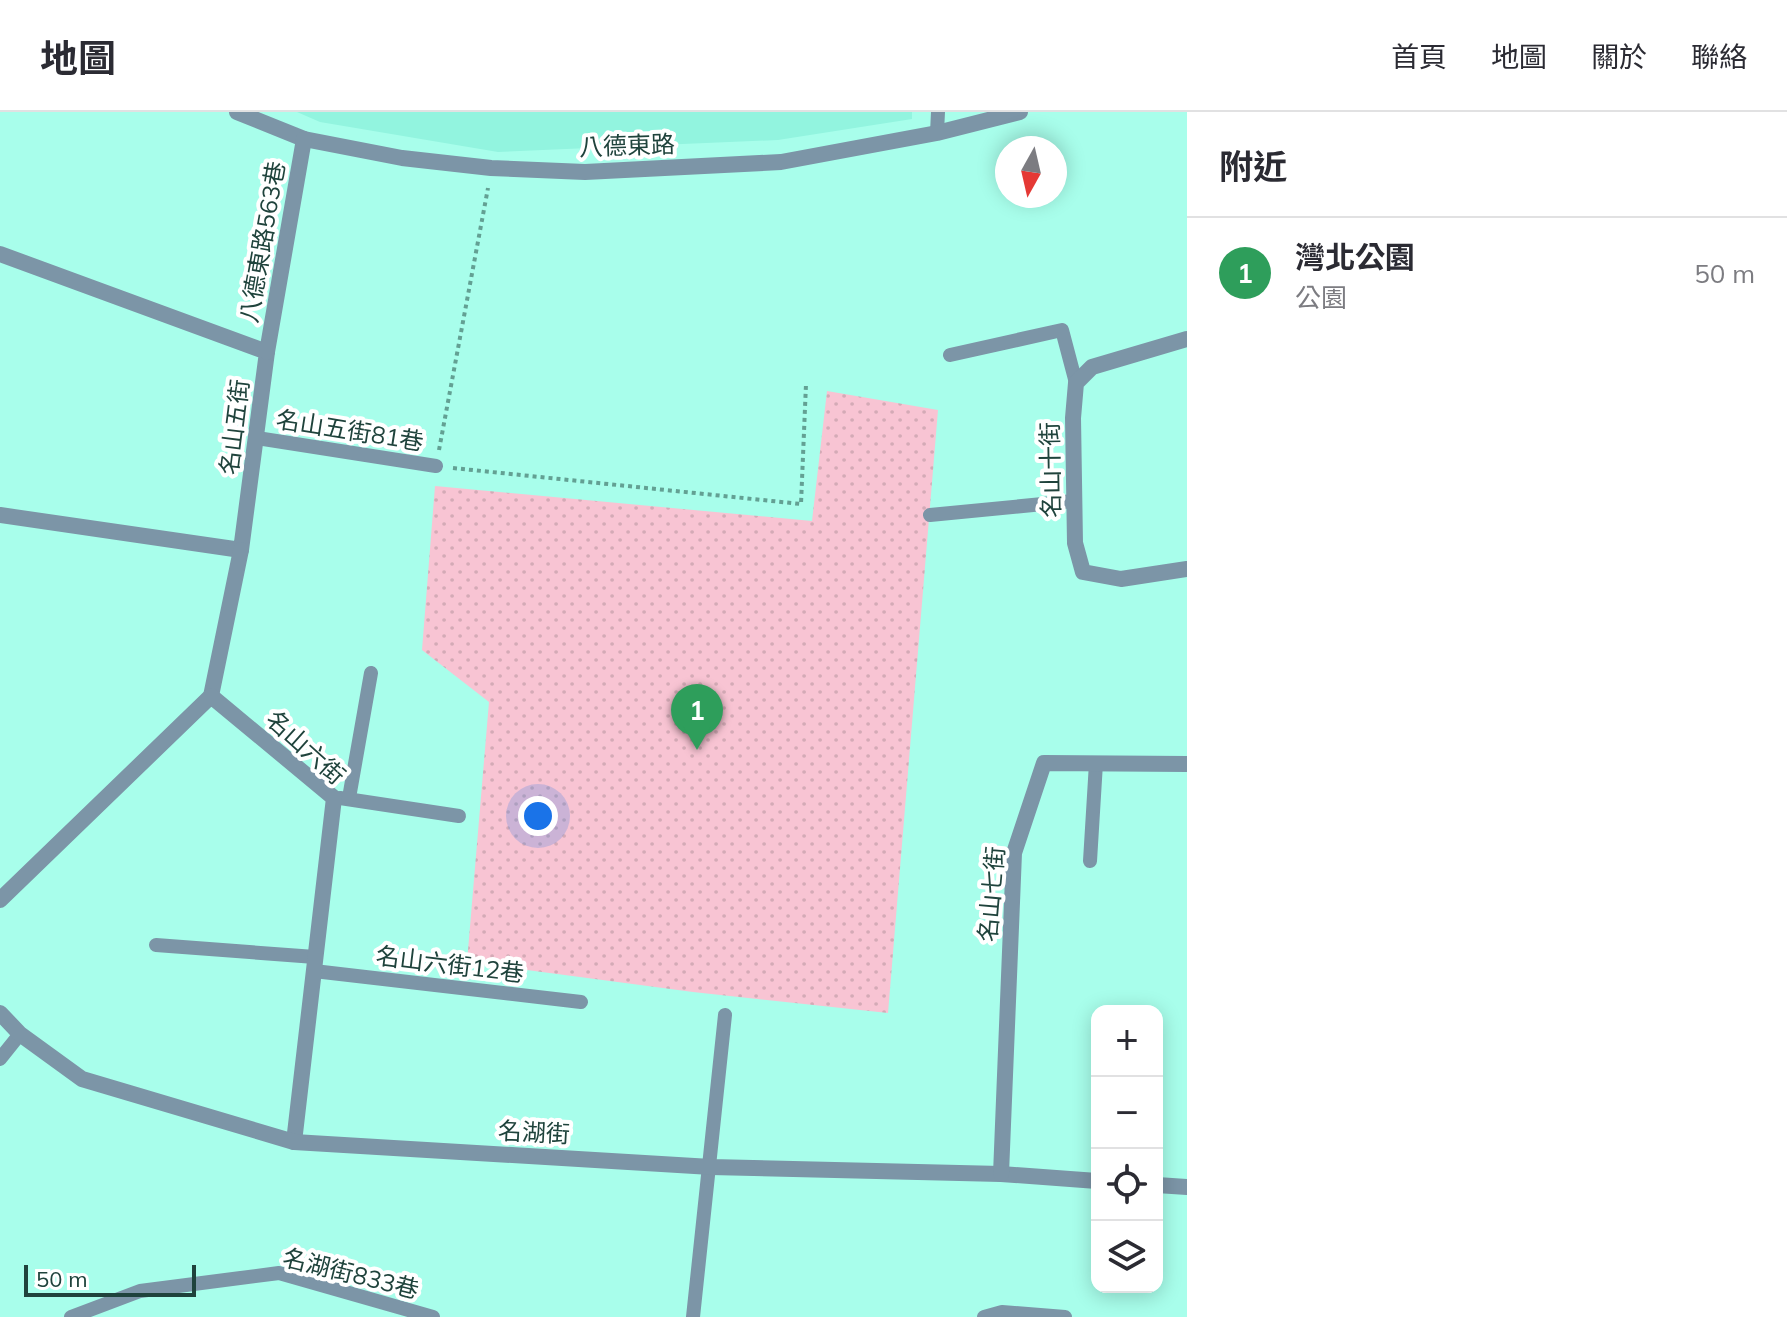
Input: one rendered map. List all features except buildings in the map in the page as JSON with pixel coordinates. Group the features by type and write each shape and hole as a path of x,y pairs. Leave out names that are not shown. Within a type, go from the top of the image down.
{"street":[{"name":"八德東路","path":"237,112 304,139 402,158 491,168 585,172 781,162 937,133 1020,112"},
{"name":"八德東路563巷","path":"267,352 304,139"},
{"name":"名山五街","path":"0,254 267,352 241,550 211,696"},
{"path":"1076,383 1092,367 1187,339"},
{"name":"名山十街","path":"1076,383 1073,418 1075,543 1083,572 1121,579 1187,569"},
{"path":"0,515 241,550"},
{"path":"0,900 211,696"},
{"name":"名山六街","path":"211,696 342,798 315,964 294,1142"},
{"name":"名山七街","path":"1001,1174 1014,853 1044,763 1187,764"},
{"name":"名湖街","path":"0,1013 20,1034 82,1079 294,1142 711,1167 1001,1174 1091,1181"},
{"path":"1163,1185 1187,1187"}],"lane":[{"path":"937,133 938,112"},
{"path":"950,355 1062,330 1076,383"},
{"name":"名山五街81巷","path":"257,438 436,466"},
{"path":"930,515 1074,501"},
{"path":"371,673 342,798 459,816"},
{"path":"1090,861 1096,763"},
{"name":"名山六街12巷","path":"156,945 581,1002"},
{"path":"693,1317 725,1015"},
{"path":"0,1059 20,1034"},
{"name":"名湖街833巷","path":"71,1317 140,1291 279,1273 433,1317"},
{"path":"984,1317 1002,1312 1065,1317"}],"path":[{"path":"491,168 436,466 801,504 806,384"}],"shaded area":[{"path":"297,112 912,112 912,119 778,140 498,152 320,122"},
{"path":"827,391 938,410 888,1013 693,992 467,962 489,702 422,650 435,486 812,521"}],"place":[{"name":"灣北公園","path":"697,750"}]}
